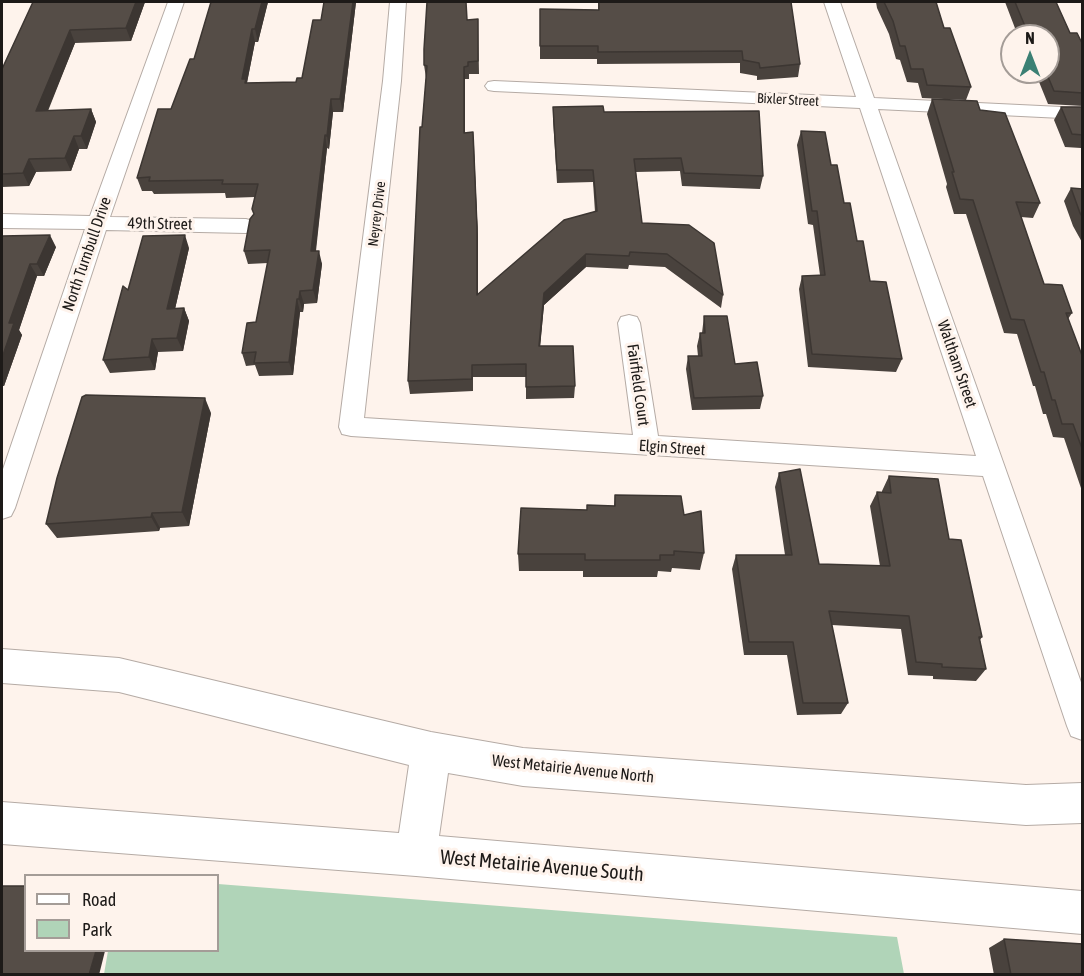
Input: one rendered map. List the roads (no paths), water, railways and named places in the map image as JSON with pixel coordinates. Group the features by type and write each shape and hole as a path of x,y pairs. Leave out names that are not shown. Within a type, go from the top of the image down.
{"main road":[{"name":"West Metairie Avenue North","path":"2,666 119,675 431,751 523,767 1026,805 1083,803"},
{"path":"416,855 431,751"},
{"name":"West Metairie Avenue South","path":"2,823 416,855 1083,914"}],"street":[{"name":"North Turnbull Drive","path":"2,508 98,222 176,2"},
{"name":"Neyrey Drive","path":"351,427 392,81 398,2"},
{"name":"Waltham Street","path":"832,2 1083,726"},
{"name":"Bixler Street","path":"494,86 1083,113"},
{"name":"49th Street","path":"2,221 246,226"},
{"name":"Fairfield Court","path":"629,323 647,446"},
{"name":"Elgin Street","path":"351,427 993,467"}]}
